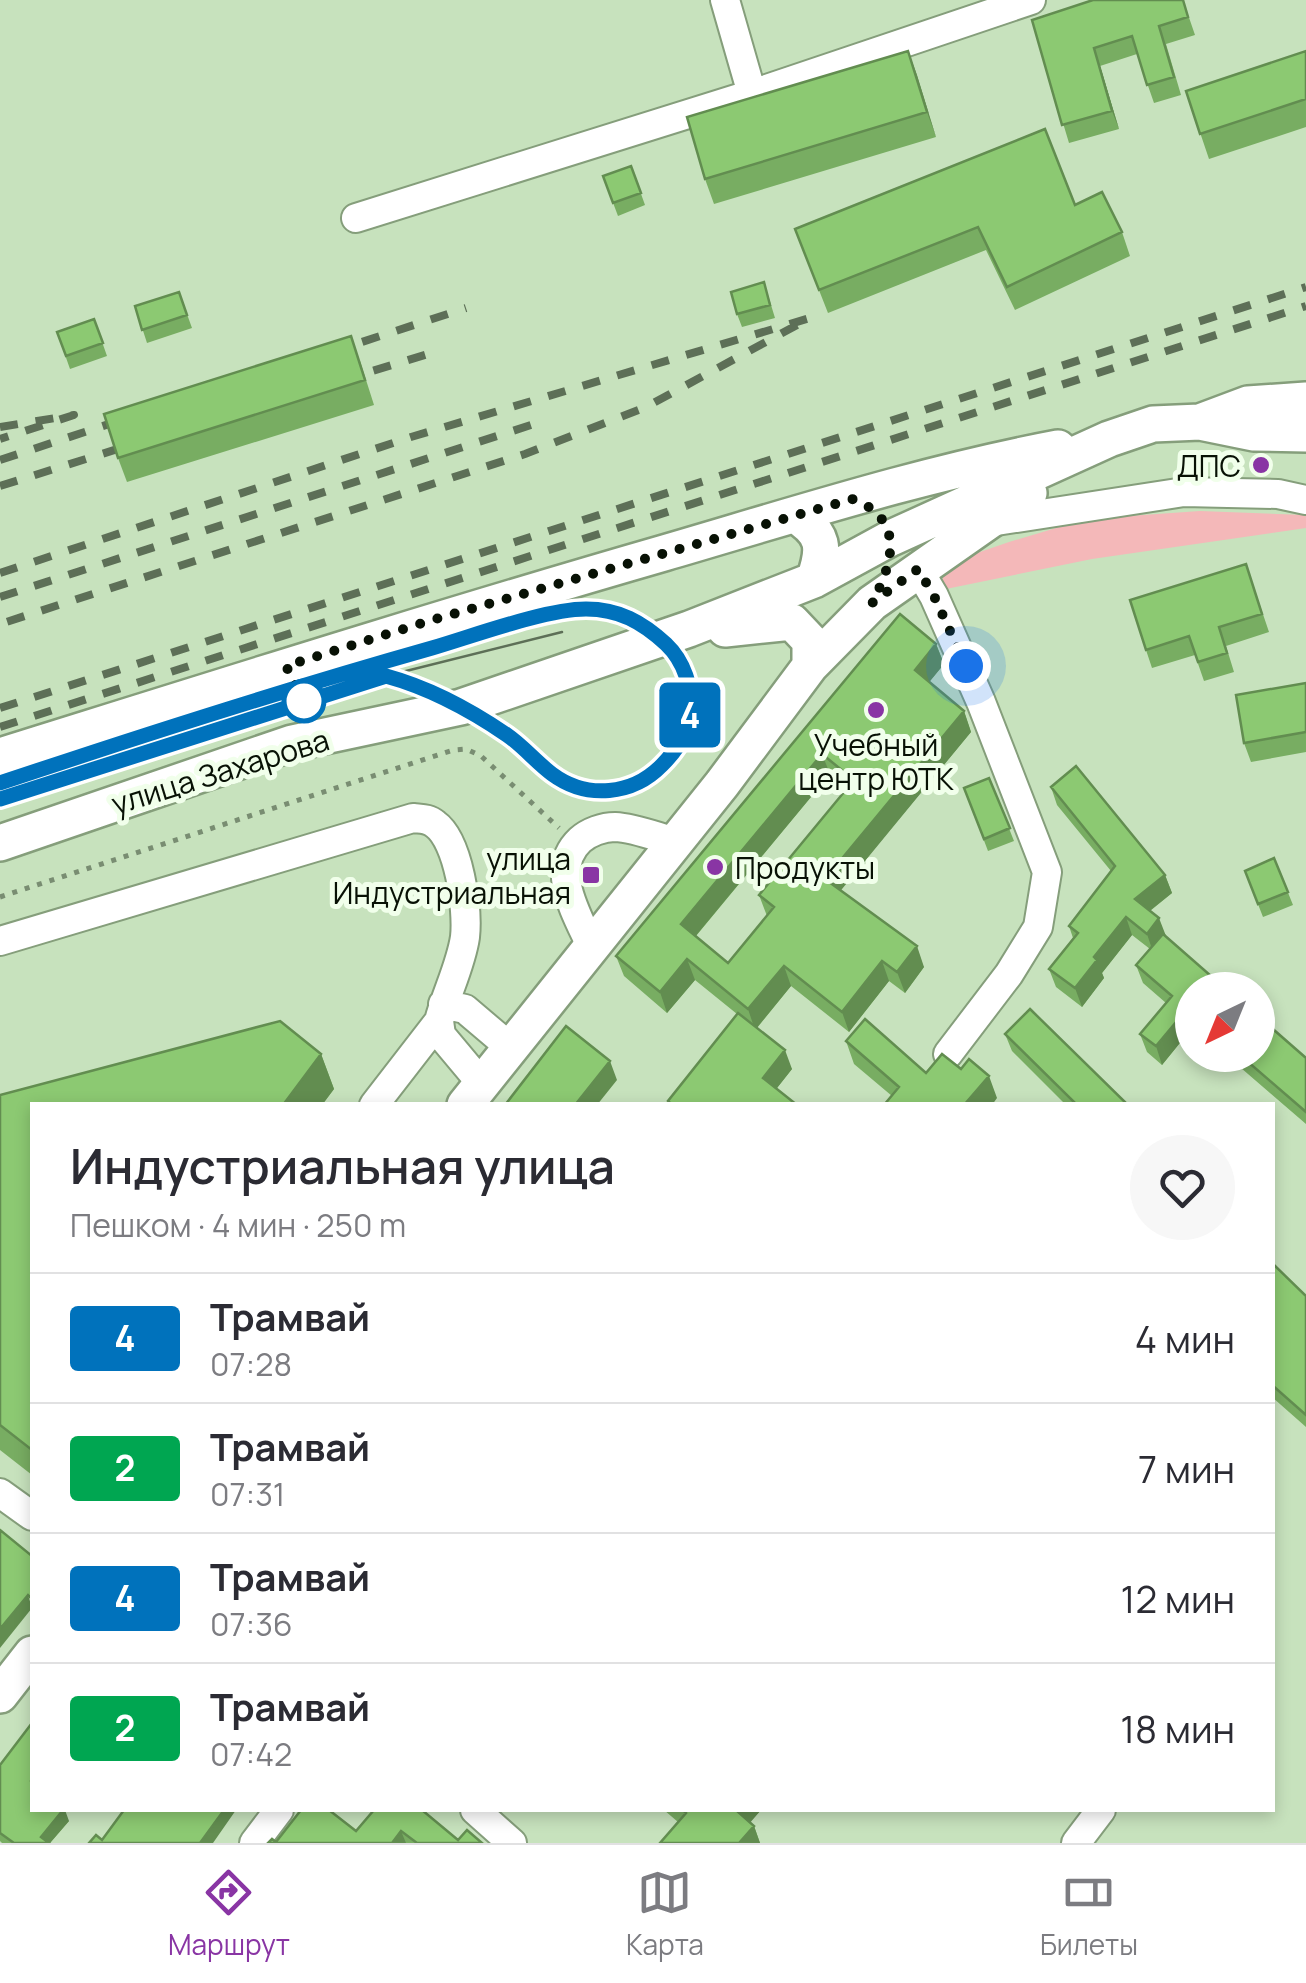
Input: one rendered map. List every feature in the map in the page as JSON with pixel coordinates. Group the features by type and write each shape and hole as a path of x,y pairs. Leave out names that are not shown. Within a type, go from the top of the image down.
{"main road":[{"name":"улица Захарова","path":"1200,422 1248,404 1306,400"},
{"name":"улица Захарова","path":"0,843 292,743 461,708 690,629 814,580 890,538 1108,439 1153,424 1200,422 1254,433 1306,434"},
{"name":"улица Захарова","path":"0,756 429,621 795,514 1006,458 1108,439"},
{"path":"474,1095 676,842 810,666 872,603 1108,439"},
{"path":"853,499 873,507 890,538 890,569 872,603"},
{"path":"795,514 814,527 820,541 821,558 814,580"},
{"path":"690,629 792,622 810,642 810,666"},
{"path":"1,1691 30,1656"}],"street":[{"path":"725,0 752,94"},
{"path":"356,218 752,94 1031,0"},
{"path":"990,522 1184,492 1278,494 1306,500"},
{"path":"918,569 981,702 1047,872 1038,926 1009,974 948,1054"},
{"path":"0,941 413,818 426,818 445,835 461,875 464,937 441,1012 441,1034 474,1095"},
{"path":"592,948 569,896 564,871 568,854 598,829 617,827 676,842"},
{"path":"376,1102 441,1012 465,1010 511,1048"},
{"path":"0,1494 30,1515"},
{"path":"254,1843 277,1812"},
{"path":"477,1812 512,1843"},
{"path":"1076,1843 1099,1812"}],"path":[{"path":"0,897 453,750 466,749 482,756 576,844"}],"shaded area":[{"path":"1200,511 1306,515 1306,528 1092,559 941,590 943,576 954,561 1009,542 1086,519"}],"building":[{"path":"1093,0 1183,0 1188,17 1159,26 1174,77 1147,85 1132,36 1094,48 1112,111 1062,125 1032,20"},
{"path":"908,51 927,112 705,179 687,117"},
{"path":"1306,51 1306,99 1200,134 1186,91"},
{"path":"1045,129 1075,205 1102,192 1122,232 1007,287 978,227 819,290 795,229"},
{"path":"631,166 641,193 613,203 603,176"},
{"path":"764,282 770,305 737,314 731,292"},
{"path":"179,292 187,315 142,330 135,306"},
{"path":"94,319 103,343 66,356 57,332"},
{"path":"351,336 365,380 118,458 104,414"},
{"path":"1246,564 1262,614 1219,627 1227,653 1198,662 1189,636 1146,650 1130,600"},
{"path":"900,614 936,644 915,670 964,711 825,879 917,946 897,972 882,961 842,1012 784,966 748,1009 687,959 660,992 616,956","holes":["822,754 854,780 759,895 774,907 728,963 681,924"]},
{"path":"1306,683 1306,732 1244,743 1236,695"},
{"path":"1076,766 1165,875 1135,899 1159,918 1147,934 1126,917 1075,988 1049,969 1078,933 1069,926 1115,866 1051,787"},
{"path":"989,778 1010,828 984,839 964,788"},
{"path":"1274,858 1288,892 1258,904 1245,871"},
{"path":"1163,934 1206,972 1175,972 1175,1023 1156,1046 1140,1034 1172,996 1136,965"},
{"path":"1030,1009 1125,1102 1074,1102 1005,1034"},
{"path":"738,1013 785,1050 763,1078 793,1102 668,1101"},
{"path":"865,1019 926,1073 942,1054 961,1069 969,1059 989,1076 967,1102 886,1102 899,1087 846,1041"},
{"path":"280,1021 321,1054 285,1102 30,1102 30,1448 0,1425 0,1095"},
{"path":"566,1026 610,1061 577,1102 507,1102"},
{"path":"1275,1031 1306,1058 1306,1112 1260,1072 1275,1072"},
{"path":"1275,1266 1306,1296 1306,1415 1275,1388"},
{"path":"0,1530 30,1554 30,1597 0,1629"},
{"path":"30,1726 30,1812 61,1812 41,1837 49,1843 14,1843 0,1833 0,1765"},
{"path":"123,1812 223,1812 200,1843 89,1843 96,1835 102,1840"},
{"path":"299,1812 332,1812 356,1831 372,1812 424,1812 458,1840 467,1830 482,1843 417,1843 401,1831 392,1843 268,1843 272,1839 276,1842"},
{"path":"738,1812 754,1826 739,1843 660,1843 686,1813"}],"tram line":[{"name":"4","path":"0,783 297,686 579,609 628,615 659,638 673,651 685,672 690,695 687,726 674,752 648,777 612,791 582,789 560,780 510,737 437,692 386,676 0,799"},
{"path":"0,783 324,680 570,610 609,611 648,629 678,658 690,694 691,713 681,741 650,775 624,788 595,790 566,782 478,716 434,693 386,676 0,799"},
{"path":"390,675 562,632"}],"railway":[{"path":"0,708 1306,287"},
{"path":"0,727 1306,306"},
{"path":"328,353 466,308"},
{"path":"0,573 411,437 810,318 646,407 525,454 0,624"},
{"path":"339,381 438,351"},
{"path":"0,427 74,415 0,439"},
{"path":"0,460 133,416"},
{"path":"0,597 534,424"},
{"path":"0,486 143,441"}],"place":[{"name":"ДПС","path":"1261,465"},
{"name":"Учебный центр ЮТК","path":"876,710"},
{"name":"Продукты","path":"715,867"},
{"name":"улица Индустриальная","path":"591,875"}],"route":[{"path":"304,701 286,666 853,499 873,507 890,538 890,569 872,603 918,569 966,666"}]}
